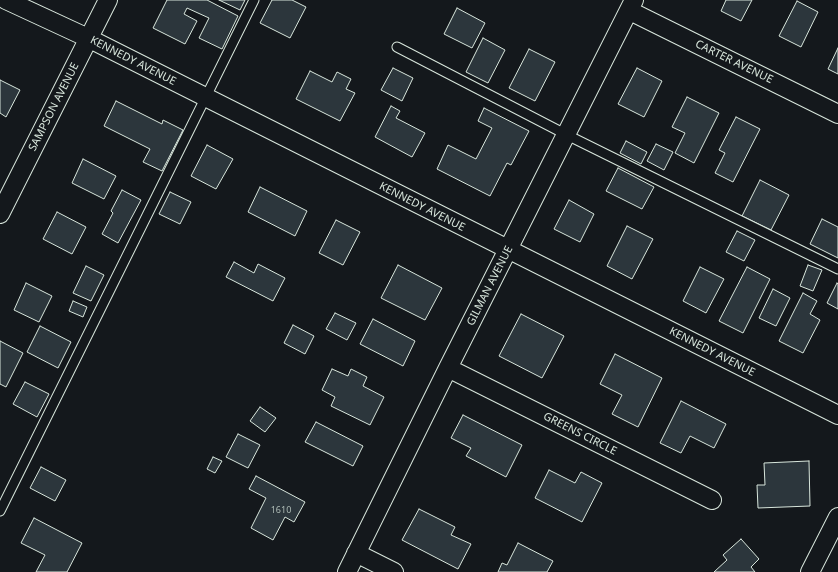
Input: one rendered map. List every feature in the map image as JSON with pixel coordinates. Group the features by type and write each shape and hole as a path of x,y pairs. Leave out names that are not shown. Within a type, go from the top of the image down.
{"street":[{"name":"KENNEDY AVENUE","path":"6,0 88,38 838,415"},
{"name":"SAMPSON AVENUE","path":"0,214 108,0"},
{"name":"CARTER AVENUE","path":"632,5 838,114"},
{"name":"GILMAN AVENUE","path":"347,572 448,368 632,5"},
{"name":"GREENS CIRCLE","path":"448,368 712,500"},
{"path":"815,570 838,517"},
{"path":"356,553 394,572"}],"lane":[{"path":"0,511 254,0"},
{"path":"397,47 567,135 838,269"}],"building":[{"path":"167,0 207,0 238,16 222,49 199,38 209,18 187,8 184,14 197,21 185,44 153,28"},
{"path":"219,0 245,0 240,10"},
{"path":"272,0 292,0 306,7 290,38 260,23"},
{"path":"726,0 752,0 741,21 721,11"},
{"path":"797,1 818,12 801,47 779,36"},
{"path":"457,8 485,23 472,48 444,34"},
{"path":"483,38 505,50 488,83 466,72"},
{"path":"838,48 838,74 828,69"},
{"path":"529,49 555,62 535,101 509,88"},
{"path":"393,68 413,78 402,101 381,90"},
{"path":"637,68 662,81 644,117 618,104"},
{"path":"310,71 332,82 337,72 351,79 346,89 355,93 340,121 296,99"},
{"path":"0,80 20,90 6,117 0,113"},
{"path":"687,97 719,113 694,163 675,153 685,133 672,127"},
{"path":"116,101 162,124 163,120 183,130 162,171 143,162 150,149 104,126"},
{"path":"391,106 400,111 396,118 425,133 412,157 375,137"},
{"path":"484,108 529,131 511,165 507,163 490,196 437,169 448,145 476,159 492,128 478,121"},
{"path":"736,117 760,129 733,182 715,173 725,153 719,150"},
{"path":"626,141 647,152 641,164 620,153"},
{"path":"656,144 673,152 664,170 647,161"},
{"path":"207,145 233,159 216,189 191,176"},
{"path":"83,159 116,176 104,199 72,183"},
{"path":"618,168 654,187 642,209 606,191"},
{"path":"760,180 789,195 771,230 742,216"},
{"path":"260,187 307,211 295,236 248,212"},
{"path":"122,190 141,200 118,243 102,234 113,213 111,211"},
{"path":"170,192 191,202 180,224 159,214"},
{"path":"569,200 594,214 580,242 554,229"},
{"path":"57,212 86,227 72,254 43,239"},
{"path":"822,219 838,227 838,258 810,244"},
{"path":"336,220 360,232 343,265 319,253"},
{"path":"627,226 653,239 632,279 607,266"},
{"path":"737,231 755,240 744,261 726,252"},
{"path":"234,262 254,273 258,264 285,278 273,301 226,277"},
{"path":"398,265 442,288 425,320 381,298"},
{"path":"808,265 822,270 813,291 800,286"},
{"path":"86,266 104,275 91,301 73,293"},
{"path":"700,267 724,279 706,313 683,301"},
{"path":"747,267 770,279 743,333 719,321"},
{"path":"26,283 52,296 39,322 14,310"},
{"path":"837,283 838,284 838,309 827,303"},
{"path":"773,289 790,298 776,326 759,318"},
{"path":"803,293 817,301 810,314 820,320 803,353 779,341"},
{"path":"73,301 87,307 83,317 69,311"},
{"path":"335,313 356,323 347,340 326,329"},
{"path":"521,314 564,336 542,378 499,356"},
{"path":"373,319 415,341 403,366 360,344"},
{"path":"293,325 314,336 305,354 284,343"},
{"path":"40,326 71,342 58,368 27,352"},
{"path":"0,341 23,353 6,387 0,384"},
{"path":"615,354 662,378 638,427 612,414 622,395 600,384"},
{"path":"332,369 348,376 351,369 367,377 363,386 384,397 370,425 331,406 335,397 322,390"},
{"path":"25,382 49,394 37,417 13,404"},
{"path":"681,401 726,424 714,448 690,436 681,453 660,443"},
{"path":"260,407 276,418 265,432 250,421"},
{"path":"463,415 522,445 506,477 466,456 471,448 451,438"},
{"path":"316,422 363,446 353,466 305,442"},
{"path":"238,434 260,445 248,468 226,457"},
{"path":"213,457 222,461 215,473 207,469"},
{"path":"809,461 810,506 758,508 757,485 765,485 764,463"},
{"path":"41,467 66,480 55,501 30,488"},
{"path":"549,470 575,483 581,472 602,483 582,522 535,498"},
{"path":"256,476 305,502 294,522 285,517 273,540 251,528 266,498 249,489"},
{"path":"419,509 455,527 451,535 471,544 458,569 402,540"},
{"path":"34,518 82,543 67,572 36,572 45,555 21,543"},
{"path":"741,539 759,559 751,567 755,572 714,572 727,560 723,555"},
{"path":"518,543 553,561 547,572 498,572 502,563 507,565"}]}
